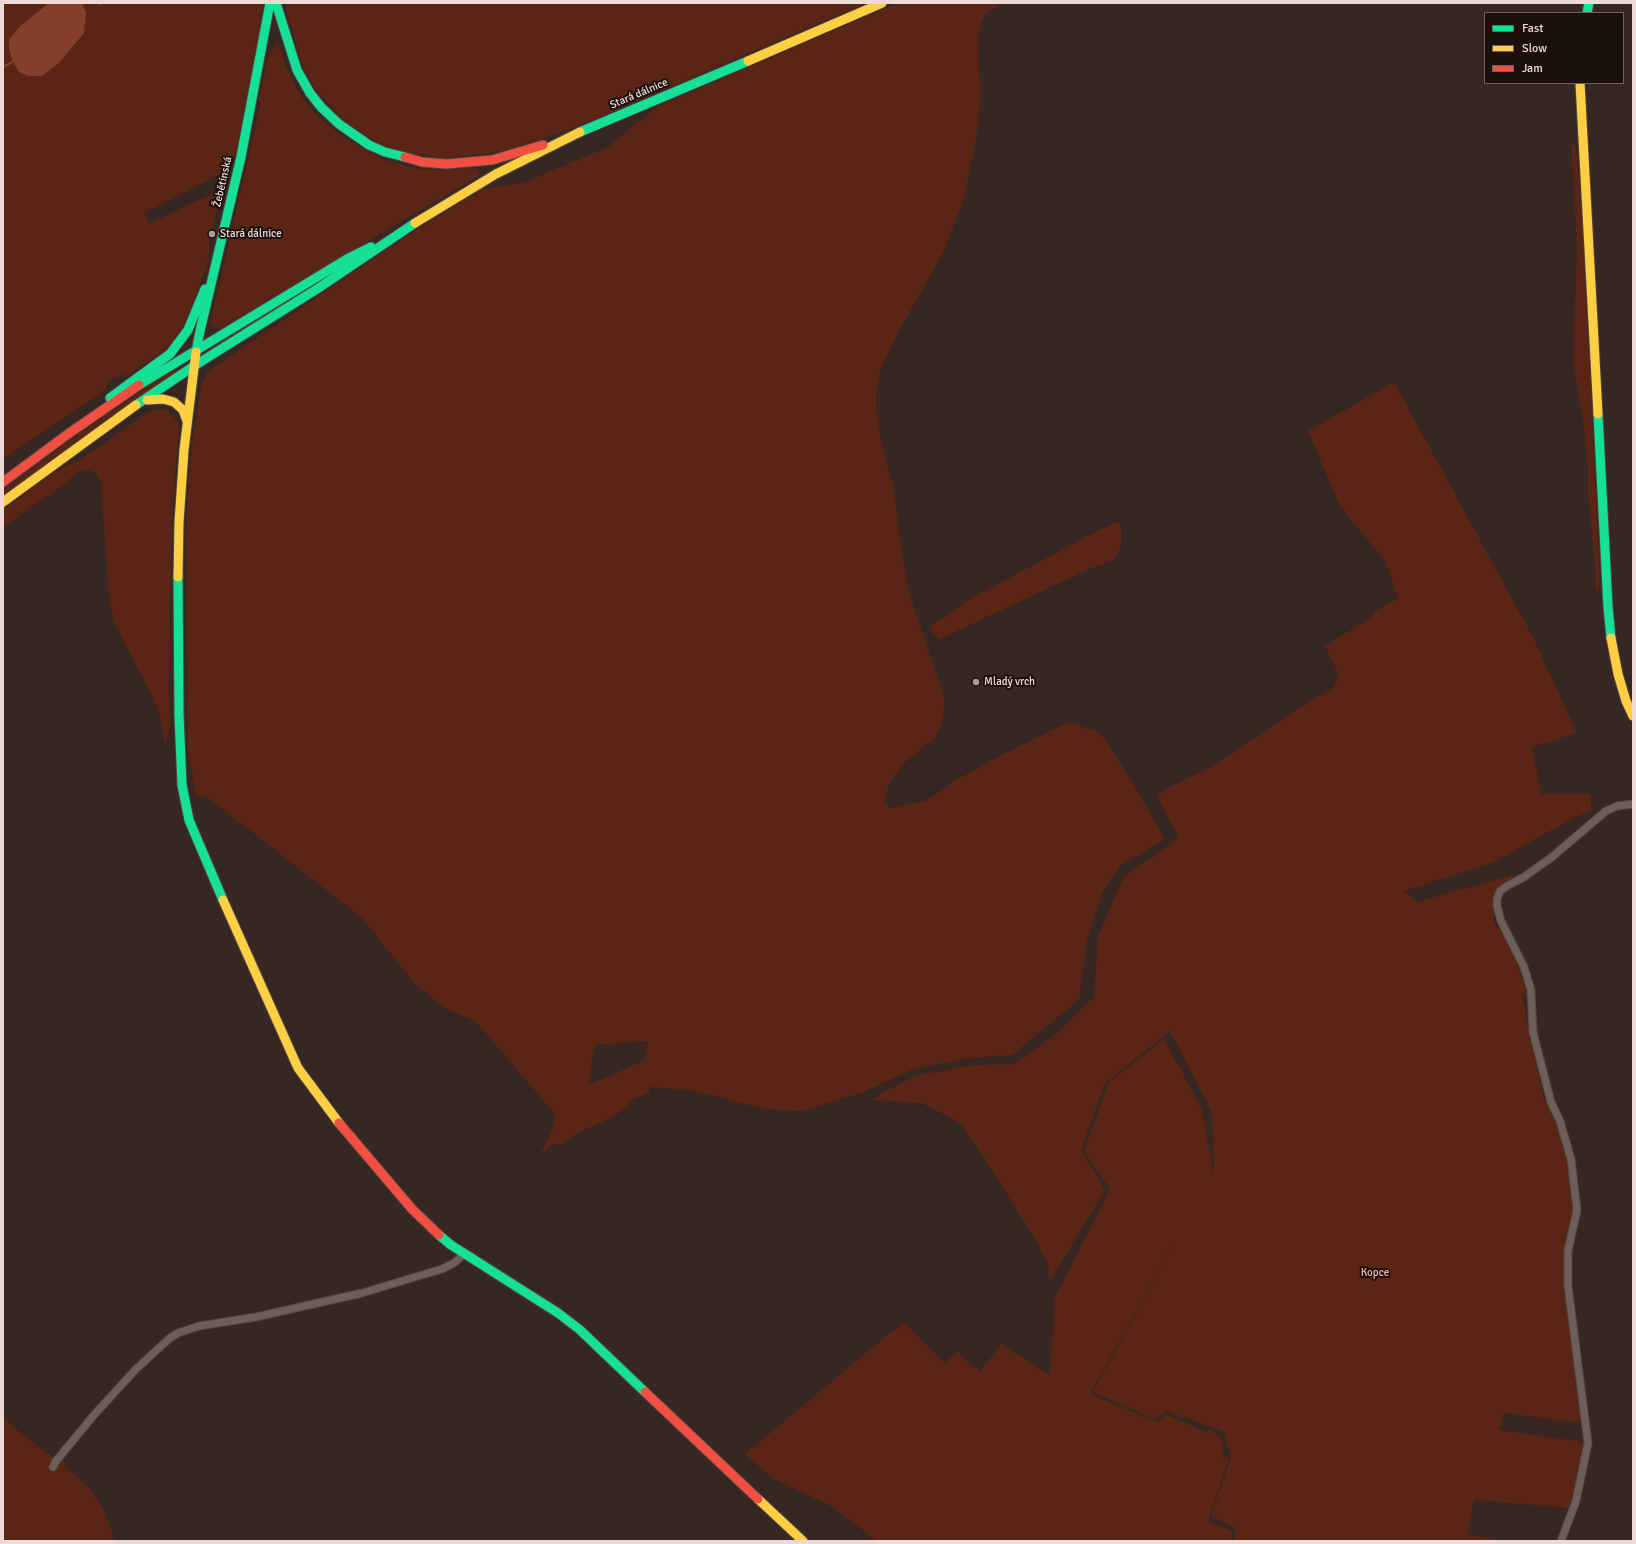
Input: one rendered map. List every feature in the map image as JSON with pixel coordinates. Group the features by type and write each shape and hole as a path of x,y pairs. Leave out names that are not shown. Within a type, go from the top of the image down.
{"street":[{"name":"Žebětínská","path":"270,3 241,157 197,349 188,422 179,522 178,606 181,774 183,796 189,820 200,850 292,1055 305,1079 416,1215 432,1230 464,1254 558,1313 579,1328 803,1541"},
{"path":"276,3 300,75 310,93 343,127 369,145 385,152 422,162 446,164 492,160 579,133"},
{"name":"Stará dálnice","path":"3,502 141,402 194,366 317,289 413,224 496,174 579,133 882,3"},
{"path":"1580,84 1608,607 1612,644 1618,674 1626,701 1633,716"},
{"name":"Stará dálnice","path":"3,482 131,390 347,259 413,224"},
{"path":"68,434 121,388 170,354 188,330 217,262"},
{"path":"141,402 157,398 174,402 183,410 188,422"},
{"path":"1561,1541 1576,1501 1588,1443 1568,1286 1568,1251 1577,1210 1571,1159 1560,1121 1551,1102 1533,1032 1530,990 1524,967 1501,921 1497,906 1497,899 1500,891 1524,877 1552,857 1606,811 1617,806 1633,804"},
{"path":"53,1467 56,1461 94,1415 131,1374 158,1348 178,1333 199,1326 276,1314 362,1293 442,1269 454,1263 464,1254"}],"green space":[{"path":"3,3 49,3 20,26 19,72 28,76 42,75 86,12 82,3 264,3 236,155 228,164 225,172 144,213 149,224 211,194 220,185 222,190 210,238 208,263 183,328 165,350 131,373 109,380 105,389 97,396 3,459"},
{"path":"284,3 866,3 577,127 511,149 491,153 446,158 423,156 387,146 372,139 350,125 334,110 315,89 303,67"},
{"path":"898,3 1005,3 992,9 985,15 981,22 978,41 980,91 979,119 974,151 963,201 943,253 900,329 882,366 876,392 876,408 882,446 894,488 900,541 910,596 944,697 942,723 938,733 932,740 903,764 889,784 884,800 885,804 892,808 925,801 959,777 958,779 994,759 1069,722 1101,733 1134,785 1165,839 1120,866 1102,892 1087,940 1079,1000 1012,1055 969,1058 911,1070 864,1092 802,1111 764,1109 690,1090 649,1087 649,1093 634,1099 615,1116 584,1130 559,1145 554,1144 540,1155 552,1130 556,1115 476,1022 445,1008 414,983 362,918 206,796 196,797 188,752 186,520 193,437 201,386 207,372 417,229 484,189 525,182 608,147 658,106","holes":["648,1041 645,1060 589,1085 594,1045"]},
{"path":"278,41 286,67 301,96 318,117 345,138 382,159 419,169 445,170 476,168 480,175 219,329 210,324 261,103 258,101 268,56"},
{"path":"1571,140 1576,148 1582,214 1600,582 1597,595 1595,586 1596,575 1583,419 1573,363 1577,250"},
{"path":"175,368 177,369 177,372 3,497 3,490 84,430"},
{"name":"Kopce","path":"1394,382 1534,639 1577,733 1532,747 1541,794 1591,794 1591,811 1573,818 1494,862 1404,891 1417,902 1517,874 1493,895 1494,923 1509,941 1527,993 1522,995 1543,1096 1555,1117 1569,1161 1572,1216 1564,1253 1576,1388 1582,1423 1504,1413 1499,1430 1585,1442 1569,1508 1474,1500 1468,1535 1511,1541 1233,1541 1236,1528 1211,1516 1231,1457 1223,1431 1166,1411 1155,1419 1093,1392 1177,1238 1090,1394 1157,1422 1166,1415 1202,1430 1207,1434 1210,1430 1221,1438 1224,1458 1229,1457 1208,1521 1232,1531 1232,1541 877,1541 833,1507 772,1478 745,1454 905,1322 944,1363 958,1352 980,1372 1001,1344 1050,1375 1055,1298 1110,1189 1084,1151 1109,1082 1164,1039 1202,1109 1213,1173 1214,1171 1212,1112 1170,1031 1105,1083 1081,1150 1105,1190 1050,1281 1048,1264 1038,1244 963,1126 951,1118 921,1103 870,1100 914,1076 974,1065 1015,1064 1057,1033 1094,997 1098,936 1124,876 1179,838 1156,795 1207,769 1300,707 1334,687 1339,675 1325,646 1370,618 1375,611 1398,599 1385,561 1340,506 1308,431"},
{"path":"156,409 165,410 173,415 179,425 172,519 169,668 170,727 165,745 160,716 153,697 114,623 109,598 101,483 96,473 86,469 78,472 56,491 28,509 3,529 3,510 54,472 78,461 147,413"},
{"path":"1116,522 1120,523 1121,527 1121,545 1119,552 1112,561 1089,569 940,639 932,632 930,627 932,625 970,599"},
{"path":"3,1416 15,1428 49,1455 63,1460 65,1466 91,1490 103,1508 111,1528 114,1541 3,1541"}],"shaded area":[{"path":"49,3 82,3 86,12 84,33 59,63 42,76 28,76 19,72 13,62 9,50 9,40 20,26"}],"waterway":[{"path":"3,67 14,61"}],"traffic: fast":[{"path":"196,352 241,157 270,3"},
{"path":"276,3 297,70 310,93 321,107 339,124 369,145 385,152 405,157"},
{"path":"1587,12 1589,3"},
{"path":"580,132 748,61"},
{"path":"136,405 194,366 317,289 415,223"},
{"path":"139,385 347,259 371,247"},
{"path":"110,398 170,354 188,330 205,289"},
{"path":"1598,414 1611,638"},
{"path":"178,577 179,715 182,785 189,820 223,900"},
{"path":"439,1235 451,1245 558,1313 579,1329 645,1392"}],"traffic: slow":[{"path":"748,61 882,3"},
{"path":"1580,84 1598,414"},
{"path":"415,223 496,174 580,132"},
{"path":"178,577 179,522 184,450 196,352"},
{"path":"147,400 163,399 174,402 183,410 187,421"},
{"path":"3,502 136,405"},
{"path":"1611,638 1618,674 1626,701 1633,716"},
{"path":"223,900 298,1068 339,1123"},
{"path":"758,1499 803,1541"}],"traffic: jam":[{"path":"405,157 422,162 446,164 492,160 543,145"},
{"path":"3,482 68,434 139,385"},
{"path":"339,1123 412,1209 439,1235"},
{"path":"645,1392 758,1499"}],"place":[{"name":"Stará dálnice","path":"212,234"},
{"name":"Mladý vrch","path":"976,682"}]}
